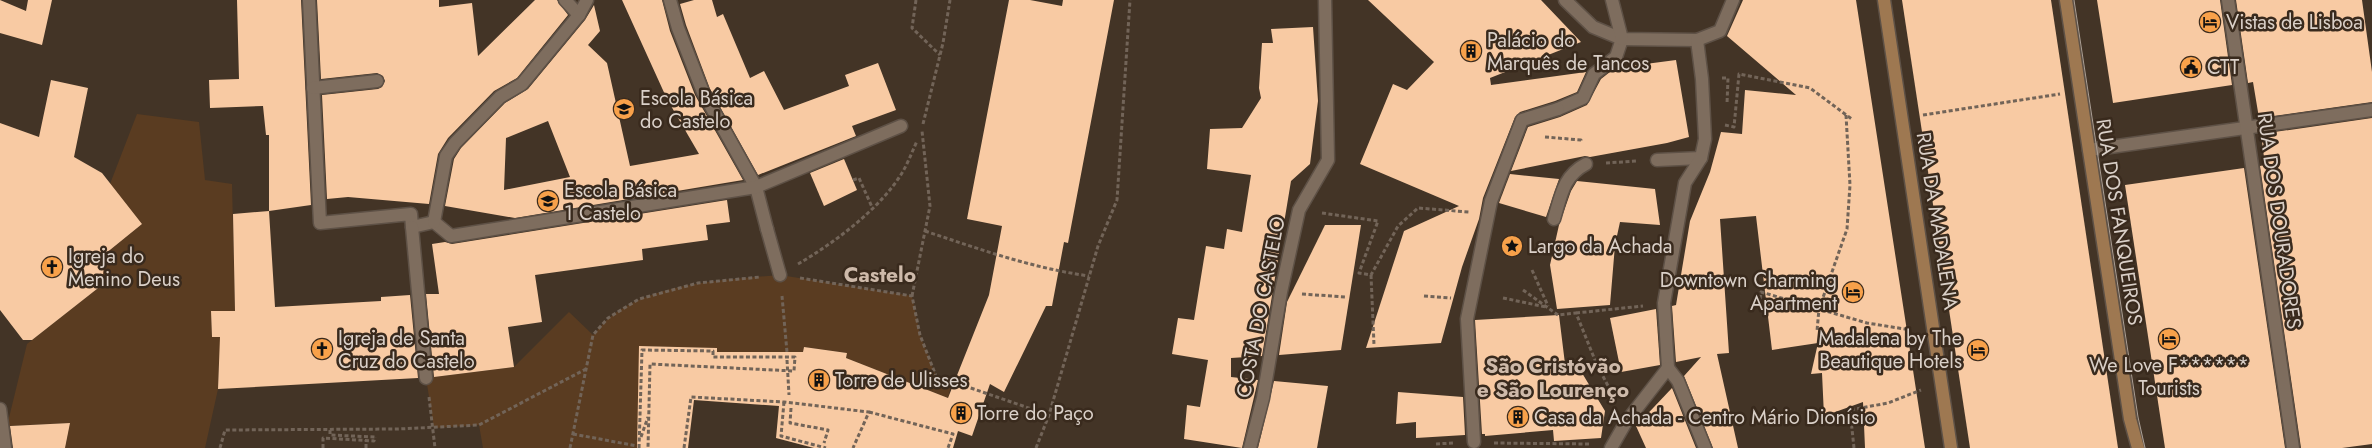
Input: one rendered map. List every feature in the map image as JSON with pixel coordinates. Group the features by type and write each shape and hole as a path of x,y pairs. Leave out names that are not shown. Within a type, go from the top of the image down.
{"main road":[{"name":"RUA DA MADALENA","path":"1884,0 1951,448"},
{"name":"RUA DOS FANQUEIROS","path":"2066,0 2130,419 2138,448"}],"street":[{"path":"309,0 320,223 411,214 426,378"},
{"path":"565,0 579,15"},
{"path":"434,222 446,156 455,142 500,97 522,84 579,15 587,0"},
{"path":"670,0 678,28 703,92 756,187 780,275"},
{"name":"COSTA DO CASTELO","path":"1250,448 1263,398 1281,292 1299,210 1328,160 1325,0"},
{"path":"1565,0 1593,27 1622,39 1696,40 1720,31 1733,0"},
{"path":"1474,442 1467,319 1491,201 1522,120 1558,109 1583,98 1594,74 1616,57 1622,39 1612,0"},
{"name":"RUA DOS DOURADORES","path":"2228,0 2293,448"},
{"path":"1696,40 1702,79 1705,140 1701,158 1685,183 1664,303 1668,368 1678,381 1705,448"},
{"path":"313,88 377,82"},
{"path":"2089,150 2372,110"},
{"path":"434,222 450,236 756,187 902,126"},
{"path":"1657,160 1701,158"},
{"path":"1554,219 1567,180 1575,170 1586,164"},
{"path":"412,227 434,222"},
{"path":"1612,446 1626,422 1668,368"},
{"path":"0,410 5,448"}],"path":[{"path":"916,0 912,28 940,55"},
{"path":"1036,448 1049,415 1098,246 1117,200 1130,0"},
{"path":"1726,116 1725,126 1734,127 1739,74 1810,88 1853,120"},
{"path":"1702,79 1728,78 1726,107"},
{"path":"1902,118 2080,90"},
{"path":"1817,331 1819,309 1847,229 1850,185 1846,115"},
{"path":"1522,120 1543,136 1581,140 1586,164 1657,160"},
{"path":"922,129 930,206 912,296 920,335 936,376 1049,415"},
{"path":"853,180 859,178 872,207"},
{"path":"1374,345 1371,276 1398,226 1418,208 1489,215"},
{"path":"1299,210 1378,221 1359,273 1371,276"},
{"path":"925,231 996,255 1058,271 1089,276"},
{"path":"1532,270 1549,308"},
{"path":"786,352 780,275 912,296"},
{"path":"1523,290 1558,315 1664,303"},
{"path":"1281,292 1346,298"},
{"path":"1760,298 1761,292 1867,323 1935,335"},
{"path":"1503,298 1549,308"},
{"path":"1576,313 1597,364 1626,422"},
{"path":"573,434 640,447 648,448 650,364 794,371 795,357 713,357 713,351 642,350 640,447"},
{"path":"787,360 789,395"},
{"path":"220,448 225,430 434,428 480,425 587,368"},
{"path":"426,378 434,428 435,448"},
{"path":"1854,448 1850,410 1888,403 1942,381"},
{"path":"684,448 690,397 784,402 869,412 952,434 948,448"},
{"path":"784,402 781,436 826,448"},
{"path":"791,408 790,423 828,430 824,443"},
{"path":"853,448 869,412"},
{"path":"639,442 649,414"},
{"path":"323,448 323,438 374,441 375,437 330,435 330,430"},
{"path":"366,440 366,448"},
{"path":"1436,444 1474,442 1612,446"}],"shaded area":[{"path":"137,114 199,122 205,180 232,184 235,311 211,312 212,337 235,337 219,362 218,389 205,448 65,448 70,423 7,426 27,344 102,285 105,254 142,224 110,184"},
{"path":"780,275 912,296 920,335 936,376 951,386 948,398 846,358 847,353 804,347 803,352 717,352 717,348 640,346 637,448 483,448 479,425 434,428 426,378 514,367 569,312 593,335 609,318 627,306 668,290 714,281"}],"building":[{"path":"0,0 26,11 28,0 52,0 42,45 0,33"},
{"path":"237,0 301,0 311,205 269,211 269,135 266,135 263,106 210,108 209,80 239,79"},
{"path":"317,0 439,0 439,7 472,3 478,56 535,0 557,0 568,15 517,78 494,91 448,138 438,154 429,204 348,197 327,199 322,95 378,89 382,87 385,81 383,76 377,73 321,79"},
{"path":"622,0 662,0 670,31 695,95 743,180 515,218 445,206 454,159 461,148 505,103 528,89 585,20 594,5 600,31 588,45 607,63 630,166 699,154 667,99","holes":["548,121 570,177 504,190 506,138"]},
{"path":"694,0 712,0 717,17 723,14 750,78 764,71 784,110 849,86 845,75 878,63 896,110 852,126 856,136 758,175 710,89 686,25 680,4"},
{"path":"1009,0 1030,0 1062,6 1063,0 1114,0 1068,243 1064,242 1052,306 1046,306 1004,392 990,384 972,436 958,431 953,448 814,448 776,438 779,406 694,400 688,448 637,448 639,346 717,348 717,352 803,352 804,347 847,353 846,358 948,398 989,295 1002,226 967,219"},
{"path":"1368,0 1541,0 1581,42 1490,78 1491,85 1586,72 1577,92 1520,112 1515,117 1483,198 1479,219 1462,267 1441,343 1366,348 1404,231 1459,206 1360,164 1393,84 1407,90 1434,62"},
{"path":"1743,0 1856,0 1925,448 1865,448 1863,402 1824,416 1822,373 1811,374 1818,343 1772,350 1756,216 1720,219 1729,353 1717,354 1738,448 1713,448 1684,376 1701,357 1676,362 1672,306 1676,305 1690,221 1710,172 1721,132 1742,134 1745,90 1796,95 1727,36"},
{"path":"1902,0 2051,0 2118,448 1970,448"},
{"path":"2097,0 2220,0 2232,85 2113,103"},
{"path":"2236,0 2362,0 2372,72 2372,102 2259,118 2253,82 2248,83"},
{"path":"1313,27 1318,101 1310,164 1291,181 1262,356 1231,358 1231,377 1258,380 1242,448 1184,439 1187,405 1200,407 1208,360 1172,354 1178,318 1194,320 1206,246 1224,249 1227,229 1242,232 1251,175 1207,169 1210,129 1242,128 1261,98 1259,88 1262,43 1273,43 1271,29"},
{"path":"1676,60 1689,137 1667,143 1590,157 1585,156 1511,171 1528,127 1560,117 1587,105 1601,79 1615,68"},
{"path":"51,80 88,88 74,157 102,173 142,224 105,254 102,285 32,340 23,340 0,310 0,123 39,137"},
{"path":"2372,118 2372,444 2342,448 2301,448 2260,166 2265,165 2261,134"},
{"path":"844,159 857,190 824,206 810,173"},
{"path":"2244,168 2285,448 2165,448 2125,185"},
{"path":"1510,174 1559,179 1546,217 1499,203"},
{"path":"1577,181 1655,189 1660,225 1620,222 1615,245 1610,305 1557,309 1550,265 1559,225 1571,191"},
{"path":"727,200 730,222 706,225 708,240 642,249 643,260 535,275 542,322 508,327 514,367 434,377 426,294 439,294 432,244 445,242 452,244"},
{"name":"Igreja de Santa Cruz do Castelo","path":"269,211 275,307 381,301 381,297 410,295 418,378 218,389 220,337 212,337 211,311 235,311 233,214"},
{"path":"1325,225 1361,225 1341,350 1279,355 1287,302"},
{"path":"1656,309 1660,365 1621,372 1610,318"},
{"path":"1559,315 1566,372 1579,368 1605,411 1601,438 1554,441 1553,430 1485,436 1485,434 1482,434 1475,320"},
{"path":"1274,381 1328,386 1317,448 1258,448"},
{"path":"1672,388 1696,448 1646,448 1636,426"},
{"path":"1398,392 1463,397 1465,435 1416,438 1416,422 1396,424"},
{"path":"70,423 65,448 13,448 10,426"}],"tram line":[{"path":"2074,0 2138,417 2145,448"}],"place":[{"name":"Vistas de Lisboa","path":"2210,22"},
{"name":"Palácio do Marquês de Tancos","path":"1471,51"},
{"name":"CTT","path":"2191,67"},
{"name":"Escola Básica do Castelo","path":"624,109"},
{"name":"Escola Básica 1 Castelo","path":"548,201"},
{"name":"Largo da Achada","path":"1512,246"},
{"name":"Igreja do Menino Deus","path":"52,267"},
{"name":"Downtown Charming Apartment","path":"1853,292"},
{"name":"We Love F****** Tourists","path":"2169,339"},
{"name":"Igreja de Santa Cruz do Castelo","path":"322,349"},
{"name":"Madalena by The Beautique Hotels","path":"1978,350"},
{"name":"Torre de Ulisses","path":"819,380"},
{"name":"Torre do Paço","path":"961,413"},
{"name":"Casa da Achada - Centro Mário Dionísio","path":"1518,417"}],"district":[{"name":"Castelo","path":"880,275"},
{"name":"São Cristóvão e São Lourenço","path":"1553,378"}]}
